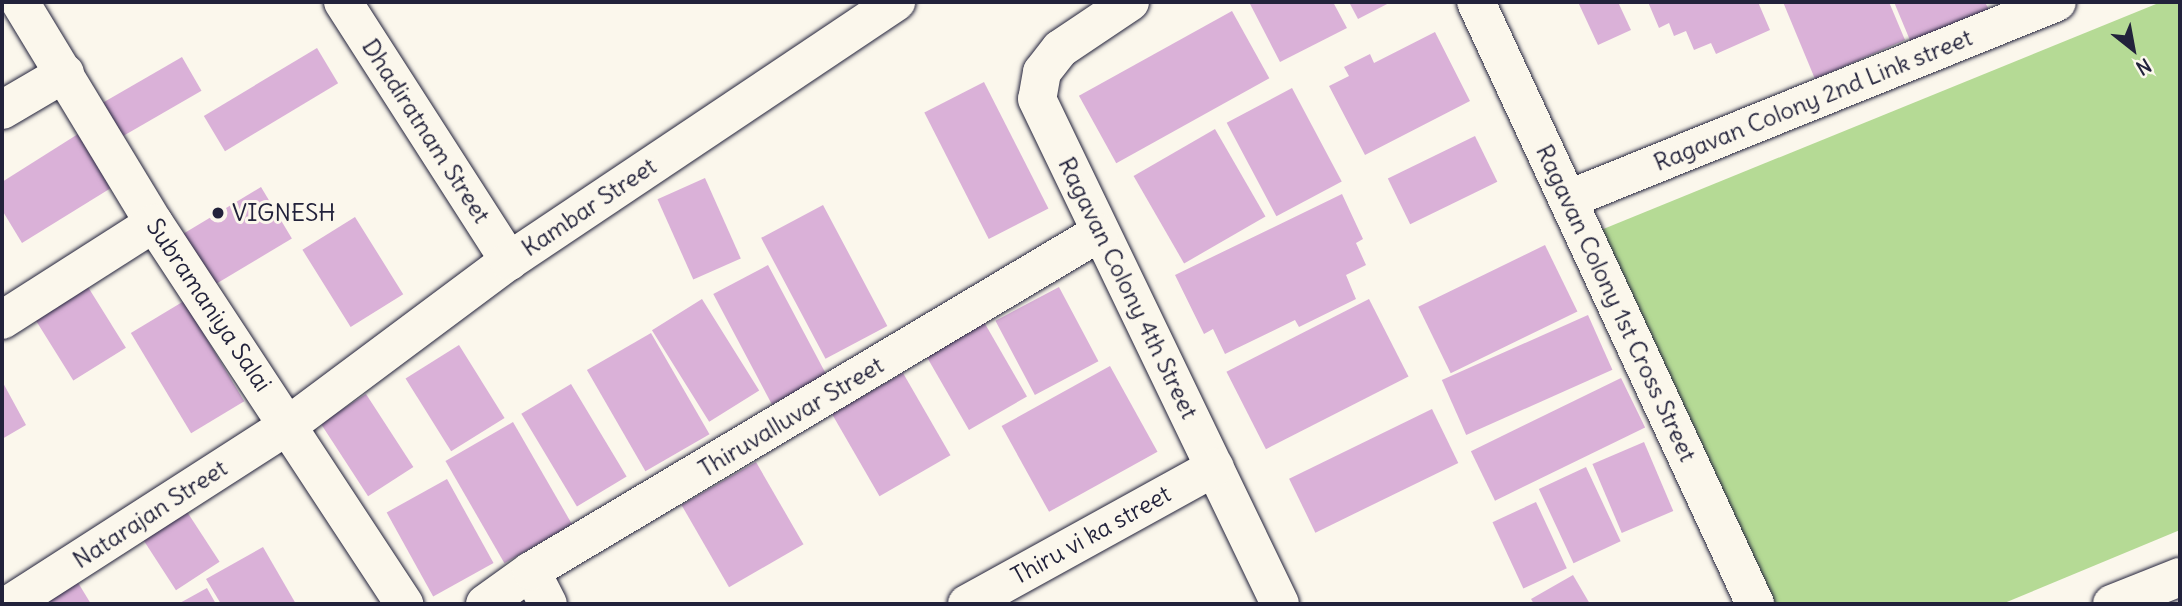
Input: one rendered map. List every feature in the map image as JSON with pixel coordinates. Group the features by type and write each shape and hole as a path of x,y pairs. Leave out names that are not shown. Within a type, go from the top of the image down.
{"street":[{"name":"Subramaniya Salai","path":"20,2 153,223 290,424 404,604"},
{"name":"Dhadiratnam Street","path":"343,2 509,261"},
{"name":"Kambar Street","path":"290,424 509,261 896,2"},
{"name":"Ragavan Colony 4th Street","path":"1130,2 1060,49 1042,72 1037,99 1099,233 1280,604"},
{"name":"Ragavan Colony 1st Cross Street","path":"1476,2 1755,604"},
{"name":"Ragavan Colony 2nd Link street","path":"1569,199 2056,2"},
{"path":"2,110 65,73"},
{"path":"2,320 153,223"},
{"name":"Thiruvalluvar Street","path":"485,604 531,571 1099,233"},
{"name":"Natarajan Street","path":"10,604 290,424"},
{"name":"Thiru vi ka street","path":"967,604 1215,467"},
{"path":"531,571 548,604"},
{"path":"2112,604 2180,577"}],"green space":[{"path":"2161,2 2180,2 2180,530 2002,604 1761,604 1596,232"}],"building":[{"path":"1249,2 1333,2 1347,28 1280,62"},
{"path":"1349,2 1391,2 1358,19"},
{"path":"1578,2 1618,2 1631,30 1598,45"},
{"path":"1648,2 1758,2 1770,30 1716,54 1711,43 1694,50 1686,31 1674,36 1669,23 1659,28"},
{"path":"1783,2 1889,2 1905,40 1815,79"},
{"path":"1894,2 1985,2 1990,12 1912,45"},
{"path":"1232,11 1269,78 1116,163 1079,96"},
{"path":"1435,32 1470,101 1365,155 1329,86 1349,76 1344,67 1370,54 1374,63"},
{"path":"317,48 338,83 225,151 204,116"},
{"path":"182,57 202,91 123,136 103,103"},
{"path":"984,82 1048,209 989,239 924,112"},
{"path":"1292,88 1342,182 1276,216 1227,123"},
{"path":"1215,129 1266,216 1184,263 1134,176"},
{"path":"78,134 111,188 22,243 2,210 2,182"},
{"path":"1475,136 1497,182 1410,224 1388,179"},
{"path":"705,178 741,258 693,280 657,199"},
{"path":"261,187 292,238 210,288 179,236"},
{"path":"1342,194 1363,239 1356,243 1366,265 1346,275 1356,299 1299,327 1295,320 1225,354 1213,329 1204,334 1175,275"},
{"path":"823,205 887,326 826,359 761,238"},
{"path":"355,217 403,294 351,327 302,250"},
{"path":"1545,245 1577,312 1451,373 1418,307"},
{"path":"768,265 827,375 772,404 713,294"},
{"path":"83,279 126,348 73,381 30,312"},
{"path":"1059,287 1098,361 1035,395 995,321"},
{"path":"702,299 759,391 709,422 652,330"},
{"path":"1369,299 1408,377 1266,449 1226,372"},
{"path":"184,301 244,401 191,433 131,333"},
{"path":"1588,315 1612,370 1466,435 1442,380"},
{"path":"984,322 1027,396 969,430 926,356"},
{"path":"651,333 710,434 645,471 587,370"},
{"path":"459,345 505,418 451,451 406,378"},
{"path":"1110,366 1158,452 1049,512 1002,426"},
{"path":"903,373 950,455 879,496 832,414"},
{"path":"1621,378 1645,427 1495,501 1471,451"},
{"path":"2,381 26,425 2,439"},
{"path":"571,384 627,477 577,506 521,414"},
{"path":"366,394 413,467 368,496 321,423"},
{"path":"1432,409 1458,463 1315,533 1289,479"},
{"path":"513,422 572,524 504,563 445,461"},
{"path":"1644,442 1673,511 1622,533 1592,464"},
{"path":"756,462 804,544 729,587 682,505"},
{"path":"1586,467 1621,541 1574,563 1539,489"},
{"path":"447,479 494,563 433,596 387,512"},
{"path":"1536,502 1567,568 1523,588 1492,522"},
{"path":"182,504 220,562 176,590 138,532"},
{"path":"263,547 296,604 221,604 206,579"},
{"path":"1573,575 1590,604 1534,604 1531,599"},
{"path":"74,576 91,604 44,604"},
{"path":"207,588 216,604 178,604"}],"place":[{"name":"VIGNESH","path":"218,213"}]}
